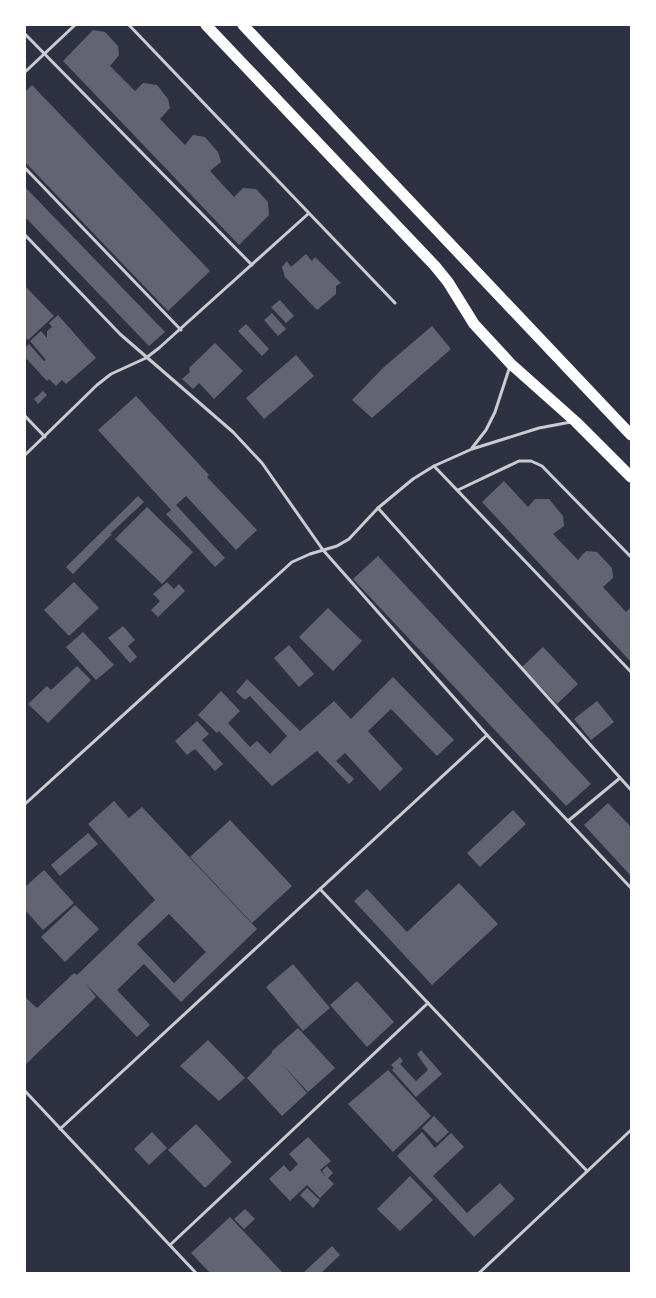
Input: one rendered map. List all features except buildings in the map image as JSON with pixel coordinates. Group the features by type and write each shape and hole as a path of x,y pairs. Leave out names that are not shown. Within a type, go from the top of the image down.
{"main road":[{"path":"206,25 435,266 474,324 511,364 576,422 631,477"},
{"path":"244,25 631,435"}],"lane":[{"path":"25,72 75,25"},
{"path":"129,25 394,303"},
{"path":"25,34 252,265"},
{"path":"25,168 181,330"},
{"path":"25,455 97,385 112,374 146,358 181,330 308,214"},
{"path":"25,235 120,334 146,358 204,405 262,463 323,550 487,735 631,888"},
{"path":"472,449 486,430 495,412 511,364"},
{"path":"25,416 45,437"},
{"path":"25,804 292,562 310,554 337,546 348,539 378,508 413,479 434,466 472,449 539,428 576,422"},
{"path":"458,490 519,461 537,462 631,557"},
{"path":"434,466 631,672"},
{"path":"378,508 631,790"},
{"path":"60,1129 487,735"},
{"path":"568,821 620,778"},
{"path":"320,889 587,1171"},
{"path":"170,1245 428,1003"},
{"path":"25,1091 196,1273"},
{"path":"479,1273 631,1130"}]}
